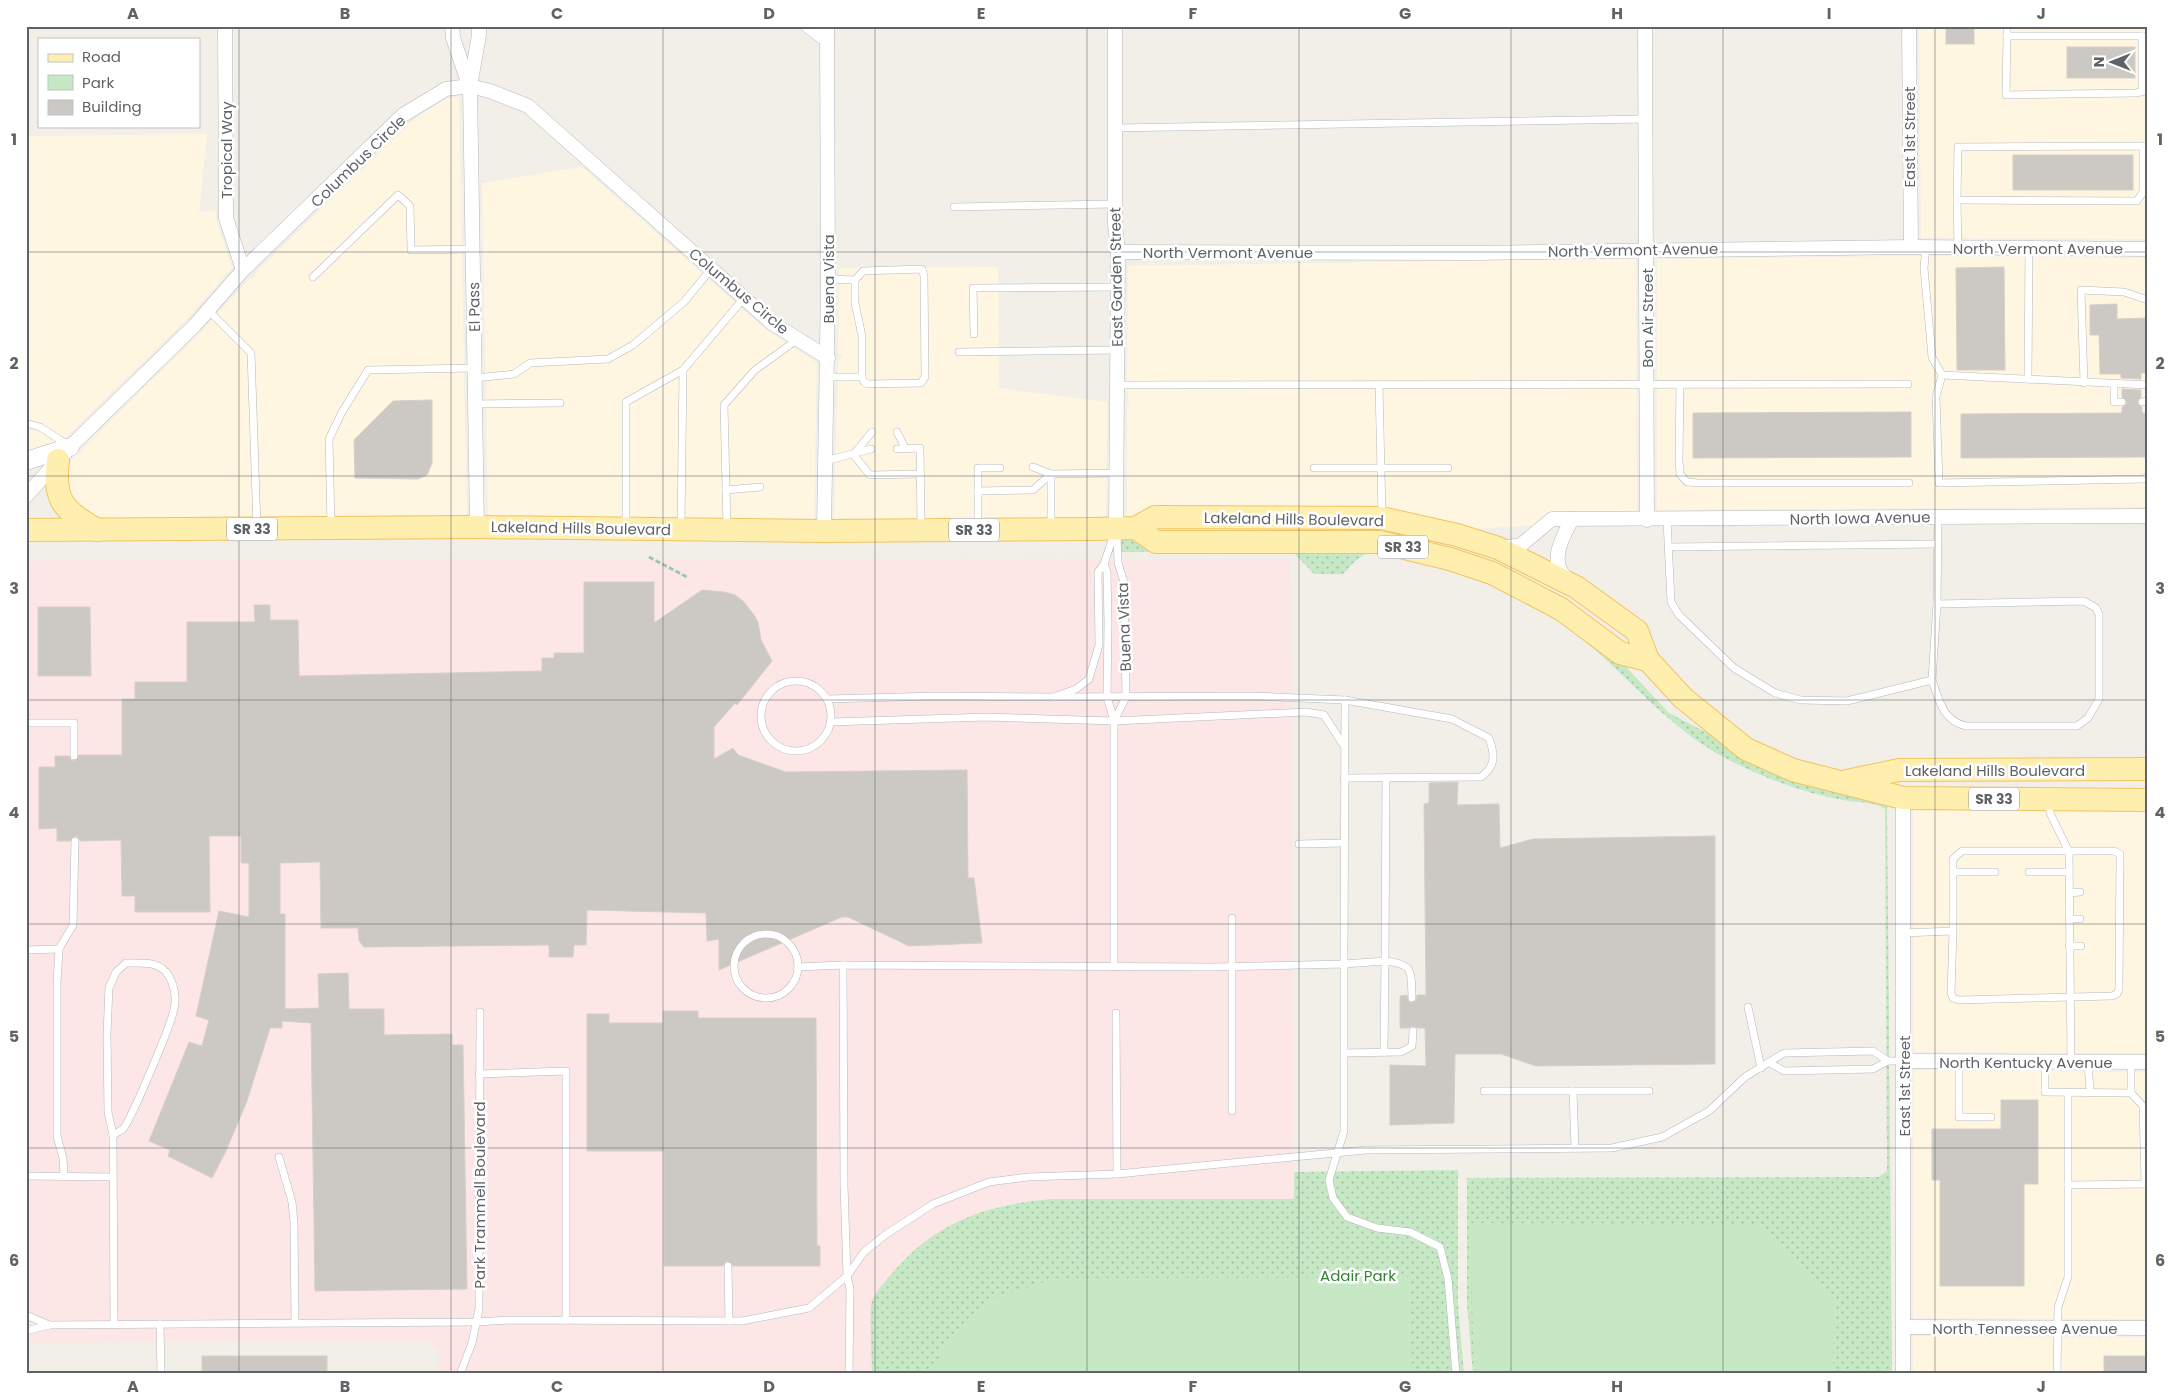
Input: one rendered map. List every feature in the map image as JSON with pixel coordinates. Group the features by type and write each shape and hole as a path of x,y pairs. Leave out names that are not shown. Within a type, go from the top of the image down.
{"main road":[{"path":"64,454 56,479 58,494 71,514 97,530"},
{"name":"Lakeland Hills Boulevard","path":"26,530 477,527 824,531 978,530 1126,528 1155,517 1381,518 1457,535 1498,548 1576,587 1637,631 1648,660 1682,698 1746,749 1793,770 1903,798 2148,800"},
{"name":"Lakeland Hills Boulevard","path":"1126,528 1156,542 1380,542 1450,559 1492,573 1561,609 1620,653 1648,660"},
{"name":"Lakeland Hills Boulevard","path":"1843,782 1899,770 2148,769"}],"street":[{"name":"Tropical Way","path":"225,26 226,218 243,270"},
{"name":"El Pass","path":"452,26 453,38 470,86"},
{"name":"El Pass","path":"477,527 470,86 479,26"},
{"path":"808,26 827,33"},
{"name":"East Garden Street","path":"1115,26 1115,204 1118,252 1117,473 1126,528"},
{"name":"Bon Air Street","path":"1645,26 1647,520"},
{"name":"East 1st Street","path":"1908,26 1911,247"},
{"name":"Buena Vista","path":"824,531 828,376 827,33"},
{"name":"Columbus Circle","path":"26,496 64,454 208,310 243,270 404,115 446,89 470,86 490,91 528,106 772,323 828,358"},
{"name":"North Vermont Avenue","path":"1118,252 1474,252 1911,247 2148,248"},
{"path":"26,462 64,454"},
{"name":"North Iowa Avenue","path":"1498,548 1520,545 1552,519 1667,520 2148,516"},
{"path":"1572,519 1565,532 1556,560 1559,572 1576,587"},
{"name":"East 1st Street","path":"1903,798 1903,1374"},
{"name":"North Kentucky Avenue","path":"1904,1060 2148,1062"},
{"name":"North Tennessee Avenue","path":"1903,1327 2148,1328"}],"lane":[{"path":"2006,26 2006,36 2006,95 2145,91 2145,36 2006,36"},
{"path":"1115,128 1646,119"},
{"path":"1957,200 2137,201 2143,192 2145,146 1958,147 1957,200 1958,248"},
{"path":"313,277 398,195 410,206 411,250 472,249"},
{"path":"954,207 1115,204"},
{"path":"1926,247 1924,268 1932,357 1942,376 1936,397 1939,483 2146,477"},
{"path":"2028,379 2029,248"},
{"path":"331,528 329,439 342,412 368,370 514,374 530,363 608,359 633,346 684,302 712,269"},
{"path":"922,269 924,276 925,377 921,383 868,384 864,382 862,376 862,336 855,302 855,280 863,271 922,269"},
{"path":"828,279 855,280"},
{"path":"974,334 973,288 1117,287"},
{"path":"2084,383 2081,290 2124,292 2148,300"},
{"path":"626,528 626,402 683,370 744,298"},
{"path":"208,310 251,353 257,529"},
{"path":"727,529 724,405 755,370 798,339"},
{"path":"959,352 1117,350"},
{"path":"681,529 683,370"},
{"path":"828,376 862,376"},
{"path":"1942,376 2148,385"},
{"path":"1680,384 1679,460 1680,474 1687,482 1909,483"},
{"path":"1117,385 1908,384"},
{"path":"2114,384 2114,402 2122,402"},
{"path":"1379,385 1382,468 1381,518"},
{"path":"475,404 560,403"},
{"path":"26,423 40,427 64,454"},
{"path":"853,454 872,432"},
{"path":"897,432 901,448 920,448 921,530"},
{"path":"825,461 871,449"},
{"path":"853,454 870,475 920,474"},
{"path":"1033,467 1051,474 1117,473"},
{"path":"978,530 978,468 1000,468"},
{"path":"1314,468 1448,468"},
{"path":"978,491 1033,490 1051,474"},
{"path":"1051,474 1051,529"},
{"path":"726,490 760,486"},
{"path":"1937,604 2084,601 2096,608 2099,614 2099,700 2088,718 2077,726 1966,726 1956,724 1947,717 1932,680 1937,604 1938,517"},
{"path":"1667,520 1671,602 1679,616 1734,668 1774,693 1801,700 1847,701 1932,680"},
{"path":"1054,697 1076,689 1089,679 1099,646 1098,572 1126,528"},
{"name":"Buena Vista","path":"1126,528 1118,563 1124,582 1126,697"},
{"path":"1669,547 1938,544"},
{"path":"1104,564 1107,572 1107,697 1114,721 1114,967"},
{"path":"797,681 809,683 827,699 831,710 831,722 821,741 812,748 790,751 780,747 771,740 765,731 762,709 767,697 775,688 785,683 797,681"},
{"path":"827,699 937,696 1255,696 1346,700 1452,720 1489,738 1494,751 1494,763 1488,772 1481,777 1344,778"},
{"path":"1114,721 1126,697"},
{"path":"1346,700 1344,778 1344,1131 1329,1180 1333,1198 1347,1217 1377,1228 1410,1232 1440,1247 1448,1279 1456,1374"},
{"path":"831,722 987,717 1114,721 1306,712 1324,715 1345,746"},
{"path":"26,723 74,723 74,756"},
{"path":"1384,1052 1386,777"},
{"path":"2049,799 2050,813 2068,852 2071,1062"},
{"path":"64,1176 63,1158 57,1136 57,983 59,949 73,925 75,841"},
{"path":"1299,844 1344,843"},
{"path":"2114,850 2120,854 2119,989 2117,994 2112,996 1959,1000 1953,998 1951,993 1953,872 1953,859 1962,851 2068,852 2114,850"},
{"path":"1953,872 1995,872"},
{"path":"2029,872 2068,872"},
{"path":"2110,891 2120,890"},
{"path":"2068,893 2080,892"},
{"path":"1232,918 1232,1111"},
{"path":"2110,918 2120,918"},
{"path":"2068,919 2080,919"},
{"path":"1903,933 1952,931"},
{"path":"764,933 775,934 792,947 797,956 798,967 796,978 791,987 783,994 773,998 762,999 752,996 743,989 736,980 733,970 736,954 745,941 764,933"},
{"path":"2110,945 2119,944"},
{"path":"2069,946 2081,946"},
{"path":"26,950 59,949"},
{"path":"798,967 843,965 1231,967 1385,961 1402,963 1408,968 1411,978 1412,998"},
{"path":"113,1135 124,1128 145,1082 174,1009 175,995 172,982 165,971 152,963 126,963 116,972 109,988 107,1034 108,1112 113,1135 114,1324"},
{"path":"843,965 844,1184 847,1276 850,1289 848,1374"},
{"path":"1748,1007 1760,1068"},
{"name":"Park Trammell Boulevard","path":"460,1374 472,1344 479,1309 480,1012"},
{"path":"1116,1013 1117,1174"},
{"path":"1345,1053 1401,1052 1412,1046 1412,1031"},
{"path":"26,1331 49,1325 114,1324 476,1322 511,1320 742,1321 809,1308 847,1276 864,1252 885,1234 933,1204 988,1182 1028,1177 1117,1174 1373,1150 1612,1148 1662,1137 1709,1111 1745,1077 1784,1053 1873,1051 1888,1060"},
{"path":"1770,1063 1784,1071 1873,1069 1888,1060 1904,1060"},
{"path":"1959,1061 1959,1117 1991,1117"},
{"path":"2045,1062 2045,1092 2131,1093"},
{"path":"2088,1062 2090,1092"},
{"path":"2068,1184 2147,1184 2143,1106 2131,1093 2131,1062"},
{"path":"479,1074 566,1071 566,1320"},
{"path":"1573,1090 1574,1148"},
{"path":"1484,1091 1649,1091"},
{"path":"2057,1374 2058,1307 2068,1277 2068,1093"},
{"path":"279,1157 292,1202 294,1222 295,1323"},
{"path":"26,1176 113,1177"},
{"path":"728,1266 729,1321"},
{"path":"26,1315 49,1325"},
{"path":"160,1324 161,1374"}],"path":[{"path":"649,557 686,577"}],"shaded area":[{"path":"1919,26 2147,26 2148,239 1921,238"},
{"path":"459,97 467,518 100,521 79,507 68,491 67,479 68,464 77,454 84,452 82,449 202,331 249,279 256,277 255,273 411,122 439,103 449,98"},
{"path":"207,134 199,212 216,210 216,218 232,268 187,319 64,439 26,452 26,136"},
{"path":"582,167 765,329 817,363 814,522 488,518 482,183"},
{"path":"1911,256 2148,258 2148,507 1657,510 1657,259"},
{"path":"1636,259 1637,511 1570,512 1548,524 1431,532 1380,520 1127,519 1127,404 1129,404 1127,381 1128,266"},
{"path":"998,267 999,388 1107,402 1106,519 834,522 838,361 842,356 838,353 839,268"},
{"path":"1290,559 1294,1199 1050,1199 990,1208 908,1255 871,1302 872,1374 438,1374 439,1352 429,1341 26,1343 26,569 33,560"},
{"path":"1913,807 2148,809 2148,1053 1914,1052"},
{"path":"1914,1070 2148,1072 2148,1319 1913,1318"},
{"path":"1913,1336 2148,1338 2148,1374 1913,1374"}],"green space":[{"path":"1112,538 1379,538 1586,624 1669,713 1713,736 1835,789 1836,793 1843,791 1887,803 1892,1374 1473,1374 1467,1304 1467,1178 1879,1177 1887,1171 1885,809 1872,804 1801,790 1727,759 1690,736 1673,722 1575,633 1513,595 1491,585 1445,569 1371,553 1363,555 1343,574 1314,574 1293,552 1110,552"},
{"name":"Adair Park","path":"1458,1170 1458,1304 1464,1374 872,1374 871,1306 879,1289 911,1253 929,1239 965,1218 985,1211 1050,1199 1294,1199 1294,1172"},
{"path":"1470,1223 1757,1224 1834,1301 1833,1374 1474,1374"},
{"path":"1410,1277 1412,1374 933,1374 941,1353 951,1339 986,1304 997,1297 1057,1278"}],"building":[{"path":"1946,26 1974,26 1974,44 1946,44"},
{"path":"2067,47 2135,47 2135,78 2067,78"},
{"path":"2013,155 2133,155 2133,190 2013,190"},
{"path":"2004,267 2005,370 1957,370 1956,268"},
{"path":"2117,304 2117,319 2148,318 2148,373 2141,373 2141,379 2121,378 2121,374 2100,374 2099,335 2090,335 2090,305"},
{"path":"2122,389 2141,390 2141,397 2137,402 2142,407 2142,413 2148,413 2148,457 1961,458 1961,414 2122,413 2122,407 2127,402 2122,397"},
{"path":"432,400 432,463 427,475 418,479 355,478 354,440 393,401"},
{"path":"1911,412 1911,457 1693,458 1693,413"},
{"path":"584,582 654,582 654,623 702,590 735,595 743,601 754,615 758,622 761,640 772,661 737,705 735,703 714,727 714,759 733,748 738,755 786,772 967,770 968,878 974,878 982,943 909,946 848,917 842,917 719,970 719,939 707,941 706,913 587,910 586,945 574,945 573,957 549,957 549,945 364,947 359,941 358,928 321,928 320,862 280,863 280,914 285,914 285,1009 319,1008 318,974 348,973 349,1009 384,1009 384,1035 452,1034 452,1045 463,1045 467,1289 315,1291 311,1023 282,1021 282,1028 270,1028 247,1101 212,1178 168,1156 170,1150 149,1141 189,1042 202,1046 209,1020 196,1016 219,911 249,917 249,863 241,863 241,836 209,836 210,912 135,912 135,896 122,896 121,840 80,841 75,836 70,841 57,841 57,828 39,829 39,767 55,767 55,756 69,756 74,761 79,755 122,755 122,699 135,699 135,682 187,682 187,622 255,622 254,605 270,605 270,620 298,620 299,676 542,671 542,658 554,658 554,653 584,653"},
{"path":"38,607 90,607 91,676 38,676"},
{"path":"1458,782 1457,805 1499,804 1500,848 1533,839 1715,836 1715,1064 1536,1066 1501,1054 1455,1054 1454,1123 1390,1125 1390,1065 1426,1066 1425,1028 1413,1026 1400,1028 1400,996 1407,995 1408,1001 1412,1003 1416,1001 1417,995 1426,995 1424,804 1429,803 1429,783"},
{"path":"663,1011 698,1011 698,1018 816,1018 817,1246 820,1246 820,1266 733,1266 728,1261 723,1266 664,1266 664,1151 587,1151 587,1014 609,1014 609,1023 663,1023"},
{"path":"2001,1100 2038,1100 2038,1184 2024,1184 2024,1286 1940,1286 1940,1180 1932,1180 1932,1129 2001,1129"},
{"path":"202,1356 327,1356 327,1374 202,1374"},
{"path":"2104,1356 2148,1356 2148,1374 2104,1374"}]}
